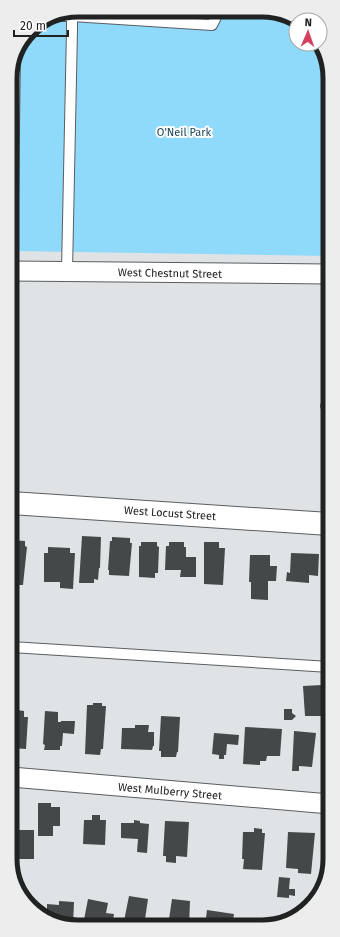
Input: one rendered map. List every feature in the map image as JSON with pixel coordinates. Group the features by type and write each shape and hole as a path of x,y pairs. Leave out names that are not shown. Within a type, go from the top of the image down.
{"street":[{"name":"West Chestnut Street","path":"17,271 323,274"},
{"name":"West Locust Street","path":"17,503 323,524"},
{"name":"West Mulberry Street","path":"17,778 323,803"}],"lane":[{"path":"85,17 212,24 216,17"},
{"path":"67,18 67,271"},
{"path":"17,647 323,667"}],"green space":[{"name":"O'Neil Park","path":"78,17 274,18 288,23 288,52 317,52 322,66 323,256 17,251 17,74 23,51 38,32 48,25 66,18"}],"building":[{"path":"82,536 101,537 100,568 98,580 94,579 94,583 79,583"},
{"path":"112,537 130,538 130,543 132,543 129,576 109,575 110,541 112,541"},
{"path":"17,540 25,541 25,546 27,547 23,585 17,585"},
{"path":"141,542 157,542 157,546 159,547 158,573 155,573 155,578 139,577 139,546 141,546"},
{"path":"169,542 184,542 184,547 186,547 186,557 196,557 196,577 180,577 181,570 165,570 166,546 169,546"},
{"path":"204,542 219,542 219,548 225,548 223,585 204,584"},
{"path":"48,547 70,548 70,553 75,553 73,589 60,588 60,582 44,582 44,553 48,553"},
{"path":"291,553 319,554 318,576 309,575 309,583 286,581 287,572 290,573"},
{"path":"250,555 270,555 270,566 277,566 276,581 268,581 268,600 251,599 251,582 249,582"},
{"path":"322,685 323,716 305,716 303,686"},
{"path":"93,703 102,703 102,706 106,706 103,749 101,749 100,755 85,754 87,705 93,705"},
{"path":"284,709 292,709 292,713 296,716 292,720 284,720"},
{"path":"17,710 24,711 24,717 28,717 26,749 17,748"},
{"path":"45,711 58,712 58,722 75,721 74,734 63,733 62,746 60,746 60,750 44,750"},
{"path":"161,716 180,717 178,752 176,757 161,757 161,751 159,751"},
{"path":"135,725 149,725 148,732 154,732 154,746 152,750 121,749 122,728 135,728"},
{"path":"245,727 282,729 280,756 267,756 266,761 260,761 260,765 243,764"},
{"path":"294,731 316,733 312,767 299,766 299,771 292,771"},
{"path":"214,733 239,735 238,745 227,744 224,759 219,759 219,755 212,754"},
{"path":"38,803 51,803 51,807 60,807 60,826 53,826 53,836 38,836"},
{"path":"92,815 100,815 100,820 106,820 105,845 83,844 84,820 92,820"},
{"path":"134,820 140,821 140,823 149,824 147,853 137,852 138,839 121,838 121,823 134,823"},
{"path":"165,821 189,822 187,857 176,856 176,863 166,862 166,856 163,856"},
{"path":"254,828 262,829 262,833 265,833 262,870 243,869 243,832 254,832"},
{"path":"17,830 34,830 34,859 17,859"},
{"path":"288,832 315,833 311,874 298,873 298,869 286,868"},
{"path":"279,877 290,878 289,889 295,889 295,896 289,895 289,898 277,897"},
{"path":"129,896 148,899 145,920 124,920"},
{"path":"88,899 108,903 106,913 114,914 113,920 84,920"},
{"path":"172,899 190,901 189,920 169,920"},
{"path":"59,901 74,902 73,920 59,917 47,911 47,904 59,905"},
{"path":"207,910 234,914 233,920 206,920"}]}
